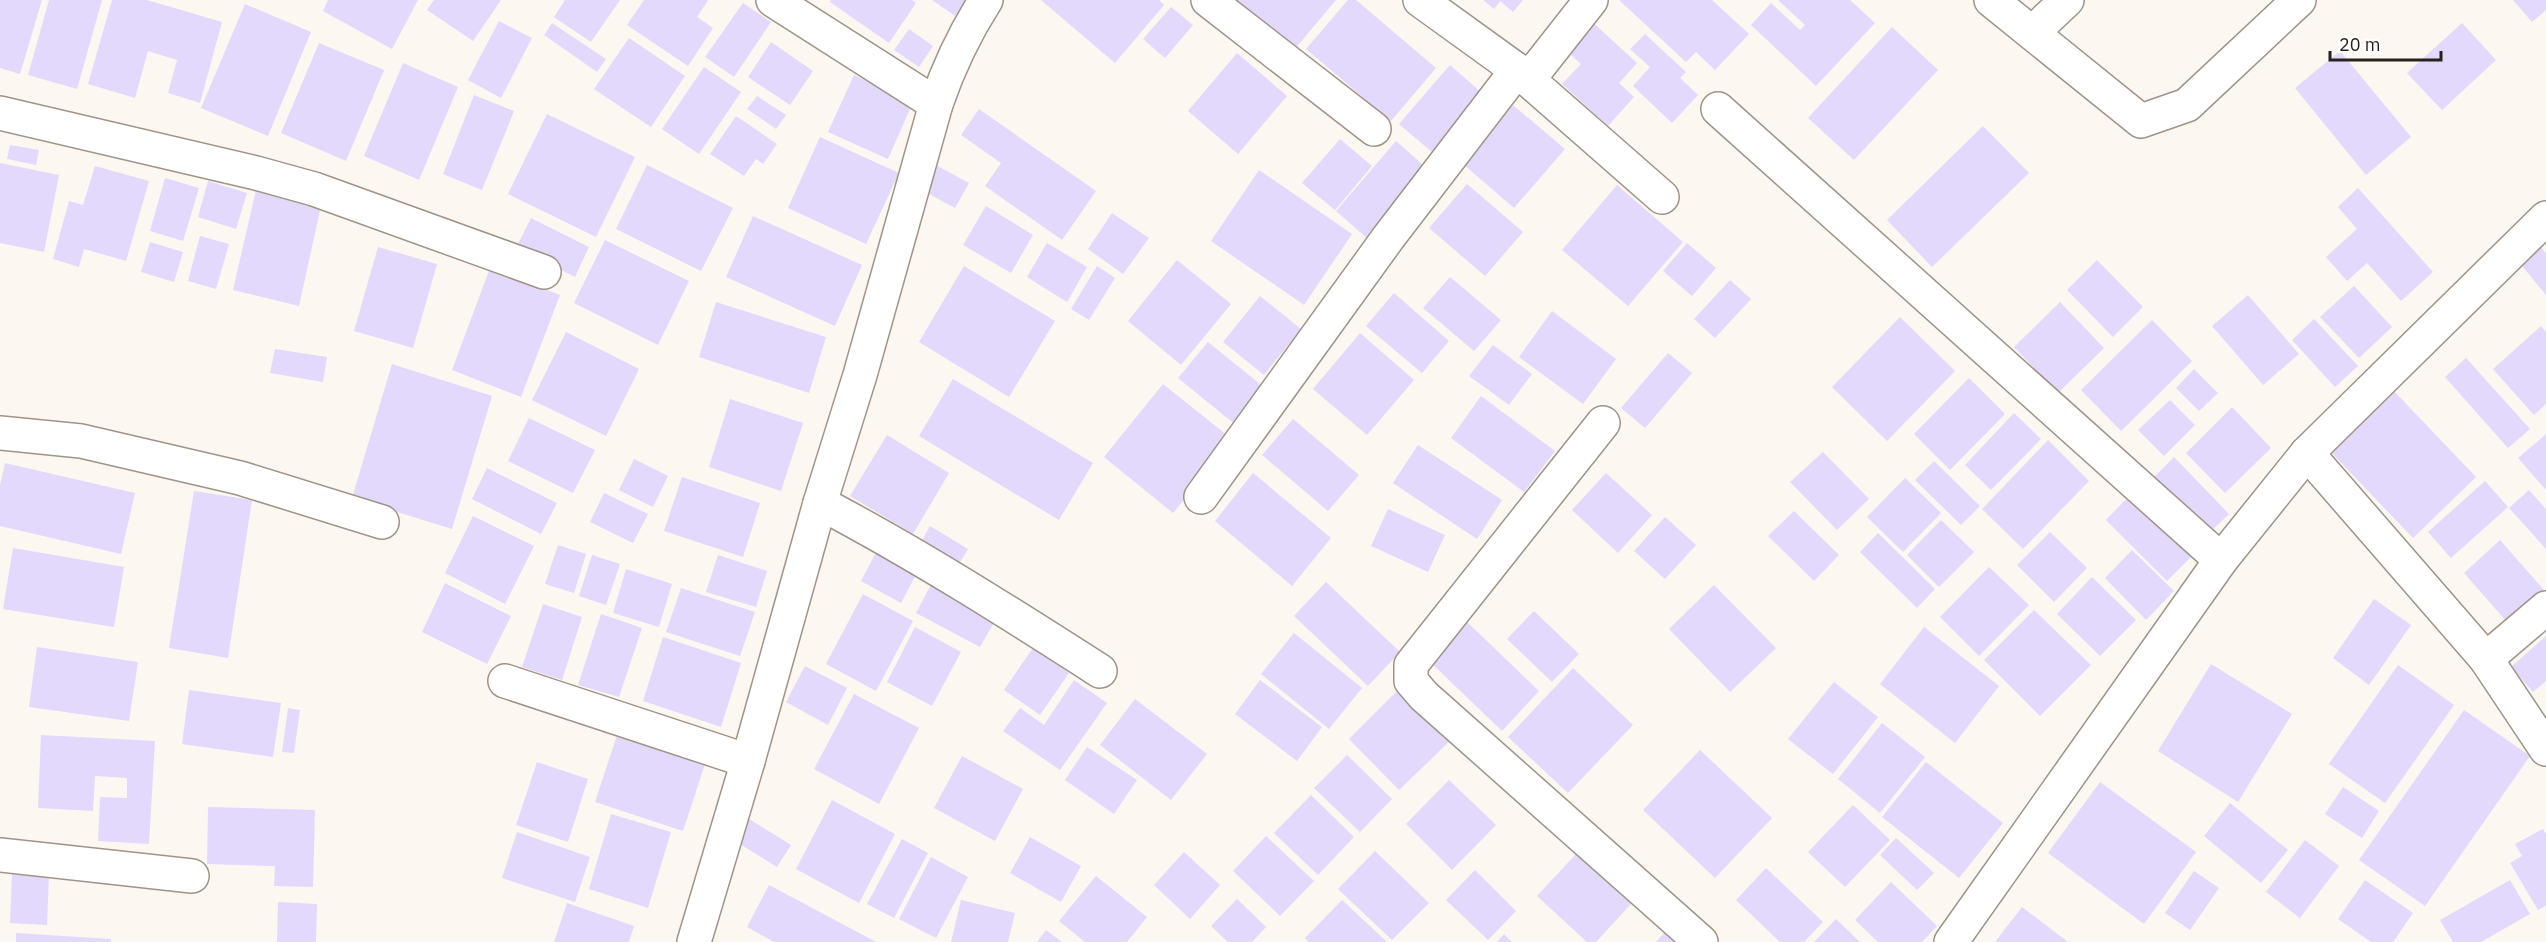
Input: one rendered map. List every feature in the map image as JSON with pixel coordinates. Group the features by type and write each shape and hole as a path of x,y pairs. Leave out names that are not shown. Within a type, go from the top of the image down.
{"street":[{"path":"773,0 936,104"},
{"path":"694,942 748,761 820,503 860,375 936,104 950,62 986,0"},
{"path":"1208,0 1374,129"},
{"path":"1420,0 1522,75 1662,197"},
{"path":"1201,497 1388,238 1522,75 1591,0"},
{"path":"1991,0 2141,121 2187,105 2299,0"},
{"path":"2032,33 2067,0"},
{"path":"1718,109 2221,560"},
{"path":"0,113 256,172 314,189 544,272"},
{"path":"1951,942 2221,560 2307,453 2546,218"},
{"path":"1602,423 1412,665 1411,681 1424,696 1701,942"},
{"path":"0,433 81,441 229,476 382,522"},
{"path":"2307,453 2486,659 2546,749"},
{"path":"820,503 894,542 1100,671"},
{"path":"2486,659 2546,608"},
{"path":"505,681 748,761"},
{"path":"0,855 192,876"}],"building":[{"path":"0,0 42,0 20,74 0,68"},
{"path":"49,0 102,0 77,89 28,75"},
{"path":"112,0 147,0 222,22 200,103 168,93 177,60 148,51 135,98 88,84"},
{"path":"328,0 418,0 392,49 323,11"},
{"path":"434,0 501,0 473,41 427,10"},
{"path":"565,0 620,0 591,42 554,17"},
{"path":"644,0 708,0 697,17 713,28 688,66 627,25"},
{"path":"831,0 912,0 916,3 889,43 830,2"},
{"path":"932,0 966,0 955,16"},
{"path":"1041,0 1159,0 1164,5 1115,63"},
{"path":"1234,0 1336,0 1294,50"},
{"path":"1348,0 1356,0 1436,68 1391,121 1306,49"},
{"path":"1483,0 1523,0 1513,12 1500,1 1494,9"},
{"path":"1619,0 1712,0 1749,34 1715,70 1696,52 1686,62"},
{"path":"1778,0 1850,0 1875,23 1816,86 1751,25 1771,3 1800,30 1805,25"},
{"path":"2513,0 2546,0 2546,10 2532,22"},
{"path":"743,3 771,22 734,77 705,57"},
{"path":"245,4 311,32 268,136 201,108"},
{"path":"1171,7 1193,25 1165,58 1143,39"},
{"path":"1589,19 1637,63 1619,83 1634,97 1608,126 1562,84 1581,64 1562,47"},
{"path":"499,21 532,38 501,98 468,80"},
{"path":"552,23 606,59 597,72 544,35"},
{"path":"2462,23 2496,60 2442,110 2407,73"},
{"path":"1892,27 1938,70 1854,160 1808,118"},
{"path":"909,29 933,46 919,67 894,50"},
{"path":"1645,34 1686,72 1680,78 1698,95 1672,123 1633,86 1650,67 1630,49"},
{"path":"629,38 685,76 651,127 594,89"},
{"path":"771,42 813,71 790,105 748,77"},
{"path":"319,43 384,70 346,161 281,133"},
{"path":"2340,51 2411,137 2366,175 2295,88"},
{"path":"1237,53 1287,96 1238,154 1188,111"},
{"path":"403,63 458,87 419,180 364,156"},
{"path":"1450,65 1482,93 1432,152 1399,124"},
{"path":"704,67 741,92 699,154 662,129"},
{"path":"854,75 913,102 888,159 828,132"},
{"path":"474,95 514,111 482,190 443,174"},
{"path":"757,96 786,115 776,129 747,109"},
{"path":"1513,105 1565,149 1514,208 1463,164"},
{"path":"979,109 1096,191 1062,240 985,186 1001,163 961,135"},
{"path":"547,114 635,157 596,237 508,194"},
{"path":"736,116 777,144 763,164 756,159 744,176 710,154"},
{"path":"1983,126 2029,173 1932,267 1887,220"},
{"path":"820,137 899,173 866,244 788,208"},
{"path":"1340,139 1372,166 1335,210 1302,183"},
{"path":"1396,141 1429,170 1369,240 1336,211"},
{"path":"10,145 39,150 36,165 7,159"},
{"path":"0,163 59,175 44,252 0,243"},
{"path":"934,164 969,183 955,208 920,189"},
{"path":"647,165 733,208 701,271 616,229"},
{"path":"95,166 149,181 126,261 84,249 79,267 53,259 69,201 83,205"},
{"path":"1259,170 1352,234 1304,305 1211,241"},
{"path":"165,178 199,188 183,241 150,231"},
{"path":"208,181 247,193 236,229 198,217"},
{"path":"1467,184 1523,232 1485,276 1429,228"},
{"path":"1617,185 1683,242 1628,306 1562,250"},
{"path":"2358,188 2433,272 2401,301 2367,263 2347,281 2326,257 2357,229 2338,207"},
{"path":"256,190 321,206 299,306 233,290"},
{"path":"986,206 1033,235 1011,273 963,245"},
{"path":"1112,213 1149,238 1123,274 1088,249"},
{"path":"753,216 862,265 835,326 726,277"},
{"path":"531,218 589,247 575,277 516,248"},
{"path":"200,236 229,244 216,289 188,281"},
{"path":"605,240 689,281 658,345 574,303"},
{"path":"150,242 183,252 174,282 141,272"},
{"path":"1047,243 1087,267 1067,302 1027,277"},
{"path":"1687,243 1716,268 1692,296 1663,271"},
{"path":"2538,244 2546,253 2546,295 2518,261"},
{"path":"378,247 437,264 413,348 354,331"},
{"path":"1177,260 1231,304 1181,365 1128,321"},
{"path":"2097,260 2143,307 2113,337 2067,290"},
{"path":"964,266 1055,321 1009,397 919,342"},
{"path":"1097,266 1115,278 1089,320 1071,309"},
{"path":"490,268 560,295 521,397 452,370"},
{"path":"1450,277 1501,320 1474,351 1423,308"},
{"path":"1730,280 1751,299 1715,338 1694,319"},
{"path":"2354,286 2392,327 2359,358 2320,317"},
{"path":"1394,293 1449,341 1422,373 1366,326"},
{"path":"2248,295 2299,354 2263,385 2212,326"},
{"path":"1260,296 1301,329 1264,375 1223,342"},
{"path":"716,302 826,337 809,393 699,357"},
{"path":"2060,302 2104,348 2058,393 2014,347"},
{"path":"1552,311 1616,359 1583,404 1519,357"},
{"path":"1900,317 1955,371 1887,441 1832,387"},
{"path":"2314,319 2358,366 2335,387 2292,340"},
{"path":"2152,320 2192,361 2121,431 2081,390"},
{"path":"2541,326 2546,332 2546,404 2534,415 2493,369"},
{"path":"566,332 639,369 606,436 532,400"},
{"path":"1360,333 1414,380 1367,435 1313,389"},
{"path":"1208,342 1266,389 1237,426 1178,378"},
{"path":"1493,345 1532,374 1509,405 1469,376"},
{"path":"275,349 327,357 323,382 270,373"},
{"path":"1668,353 1692,373 1645,428 1621,408"},
{"path":"2466,358 2530,429 2508,448 2445,377"},
{"path":"392,364 492,396 452,529 352,498"},
{"path":"2194,369 2218,393 2199,411 2176,388"},
{"path":"1969,378 2005,414 1950,470 1914,434"},
{"path":"953,379 1093,463 1059,520 919,436"},
{"path":"1163,384 1233,440 1173,513 1104,457"},
{"path":"2391,388 2476,477 2413,538 2327,448"},
{"path":"1481,396 1555,451 1524,492 1451,438"},
{"path":"730,399 803,423 781,491 709,467"},
{"path":"2170,400 2195,425 2164,456 2138,430"},
{"path":"2232,407 2271,448 2225,493 2186,453"},
{"path":"2014,413 2041,439 1991,490 1965,465"},
{"path":"529,418 595,450 573,493 508,461"},
{"path":"1293,419 1359,475 1328,511 1262,455"},
{"path":"2546,434 2546,490 2518,458"},
{"path":"887,435 949,473 913,534 850,496"},
{"path":"2048,440 2089,481 2023,549 1982,509"},
{"path":"1418,445 1502,500 1477,539 1393,483"},
{"path":"1823,452 1869,499 1837,530 1790,482"},
{"path":"2174,457 2229,514 2208,534 2153,478"},
{"path":"634,459 668,476 653,507 619,490"},
{"path":"1934,461 1980,506 1961,525 1915,480"},
{"path":"5,463 135,493 121,554 0,526 0,485"},
{"path":"487,468 557,503 541,534 472,499"},
{"path":"1253,473 1331,538 1292,586 1215,521"},
{"path":"1606,473 1652,515 1618,553 1572,510"},
{"path":"682,477 760,503 743,557 664,531"},
{"path":"1905,478 1941,513 1903,552 1867,517"},
{"path":"2485,481 2508,507 2451,558 2428,532"},
{"path":"2529,490 2546,509 2546,549 2509,508"},
{"path":"194,491 252,500 228,658 169,648"},
{"path":"604,493 648,514 633,543 590,522"},
{"path":"2130,495 2192,556 2167,581 2106,520"},
{"path":"1388,509 1445,535 1428,572 1371,546"},
{"path":"1794,511 1839,555 1814,581 1768,536"},
{"path":"473,516 534,546 505,604 445,573"},
{"path":"1665,517 1696,545 1665,579 1634,551"},
{"path":"1941,520 1974,552 1939,587 1907,555"},
{"path":"930,526 968,549 959,564 921,542"},
{"path":"2050,532 2087,568 2054,602 2017,565"},
{"path":"1878,533 1935,589 1917,608 1860,552"},
{"path":"2500,540 2544,590 2507,622 2464,573"},
{"path":"558,545 586,554 574,593 545,584"},
{"path":"879,547 919,569 901,603 861,581"},
{"path":"13,548 124,567 114,627 3,609"},
{"path":"2132,550 2174,591 2146,620 2105,578"},
{"path":"592,555 620,564 606,605 579,596"},
{"path":"718,555 767,571 756,607 706,592"},
{"path":"1989,567 2029,605 1979,656 1940,617"},
{"path":"626,569 672,584 659,627 613,613"},
{"path":"2092,577 2136,620 2100,656 2057,614"},
{"path":"934,579 999,614 980,647 916,613"},
{"path":"1326,582 1400,652 1368,686 1294,616"},
{"path":"445,583 511,616 487,664 422,632"},
{"path":"1714,585 1776,648 1730,692 1669,629"},
{"path":"681,588 755,612 740,656 666,632"},
{"path":"863,594 913,621 876,691 826,664"},
{"path":"2374,599 2411,625 2369,685 2333,658"},
{"path":"543,604 582,617 562,680 522,667"},
{"path":"2034,610 2091,665 2040,716 1984,660"},
{"path":"1534,611 1579,654 1552,682 1507,639"},
{"path":"601,614 642,628 619,697 578,685"},
{"path":"1465,620 1539,691 1502,731 1427,659"},
{"path":"915,627 961,652 932,706 887,682"},
{"path":"1924,627 1999,686 1955,743 1880,684"},
{"path":"1294,633 1362,688 1329,729 1261,674"},
{"path":"2546,636 2546,681 2533,692 2511,667"},
{"path":"663,637 741,663 721,727 643,701"},
{"path":"37,647 138,662 129,721 29,707"},
{"path":"1033,648 1069,673 1040,715 1004,690"},
{"path":"2211,664 2292,714 2238,802 2158,751"},
{"path":"2398,665 2454,705 2385,803 2329,764"},
{"path":"805,666 847,688 828,725 786,702"},
{"path":"1573,668 1633,725 1568,793 1508,737"},
{"path":"1074,680 1107,703 1060,770 1003,731 1020,708 1044,725"},
{"path":"1260,680 1322,727 1297,761 1235,714"},
{"path":"1834,682 1878,717 1833,774 1788,739"},
{"path":"1402,686 1453,738 1399,790 1349,739"},
{"path":"189,690 281,703 273,757 182,744"},
{"path":"854,694 919,728 879,804 814,769"},
{"path":"1135,699 1207,754 1171,800 1100,745"},
{"path":"288,708 300,710 294,753 282,752"},
{"path":"2464,710 2530,756 2425,906 2359,860"},
{"path":"1882,723 1925,757 1880,813 1838,779"},
{"path":"618,732 706,761 683,831 595,802"},
{"path":"41,735 155,741 149,844 98,841 100,797 127,798 127,778 95,776 93,811 38,808"},
{"path":"1087,747 1137,780 1114,814 1065,780"},
{"path":"1700,750 1772,818 1715,878 1643,810"},
{"path":"1347,755 1392,799 1360,832 1314,788"},
{"path":"962,756 1023,789 995,841 934,808"},
{"path":"537,762 588,779 568,842 516,825"},
{"path":"1926,762 2003,823 1959,878 1882,817"},
{"path":"1449,780 1496,825 1452,870 1406,824"},
{"path":"2100,782 2196,852 2144,924 2048,853"},
{"path":"2343,787 2379,811 2362,838 2325,814"},
{"path":"1311,795 1354,837 1318,875 1274,833"},
{"path":"832,800 895,834 859,903 796,869"},
{"path":"2230,803 2288,850 2261,883 2204,836"},
{"path":"1853,805 1890,840 1845,887 1808,852"},
{"path":"208,807 315,810 313,887 274,886 275,866 207,864"},
{"path":"611,814 671,832 648,908 589,889"},
{"path":"746,817 791,845 777,867 732,839"},
{"path":"2543,829 2546,834 2546,906 2538,910 2510,863 2522,856 2515,844"},
{"path":"517,832 590,857 575,902 502,878"},
{"path":"1266,836 1314,881 1280,916 1233,871"},
{"path":"1030,837 1081,866 1061,902 1010,873"},
{"path":"1896,838 1934,873 1917,890 1880,855"},
{"path":"902,839 928,853 894,918 867,904"},
{"path":"2305,840 2339,866 2300,918 2266,892"},
{"path":"1375,851 1429,903 1392,940 1338,889"},
{"path":"1184,852 1220,885 1190,919 1154,885"},
{"path":"1576,854 1631,904 1596,942 1587,942 1537,896"},
{"path":"931,857 968,877 936,938 899,919"},
{"path":"1766,868 1823,922 1804,942 1780,942 1736,900"},
{"path":"1475,870 1516,911 1488,940 1446,900"},
{"path":"2194,871 2219,888 2190,930 2165,913"},
{"path":"12,874 49,875 47,925 10,923"},
{"path":"1096,876 1147,917 1127,942 1085,942 1059,921"},
{"path":"2365,880 2413,913 2393,942 2371,942 2338,919"},
{"path":"2510,880 2530,914 2481,942 2453,942 2440,920"},
{"path":"1891,882 1937,926 1922,942 1878,942 1855,920"},
{"path":"769,885 876,942 774,942 747,927"},
{"path":"1237,899 1266,927 1252,942 1228,942 1211,926"},
{"path":"961,900 1015,913 1008,942 951,942"},
{"path":"1342,900 1387,942 1309,942 1305,938"},
{"path":"278,902 317,904 316,942 277,942"},
{"path":"567,903 634,926 629,942 554,942"},
{"path":"2022,907 2068,942 1995,942"},
{"path":"1836,919 1860,942 1814,942"},
{"path":"1046,930 1062,942 1037,942"},
{"path":"1665,932 1676,942 1656,942"},
{"path":"16,933 111,939 111,942 16,942"},
{"path":"1504,934 1512,942 1497,942"}]}
